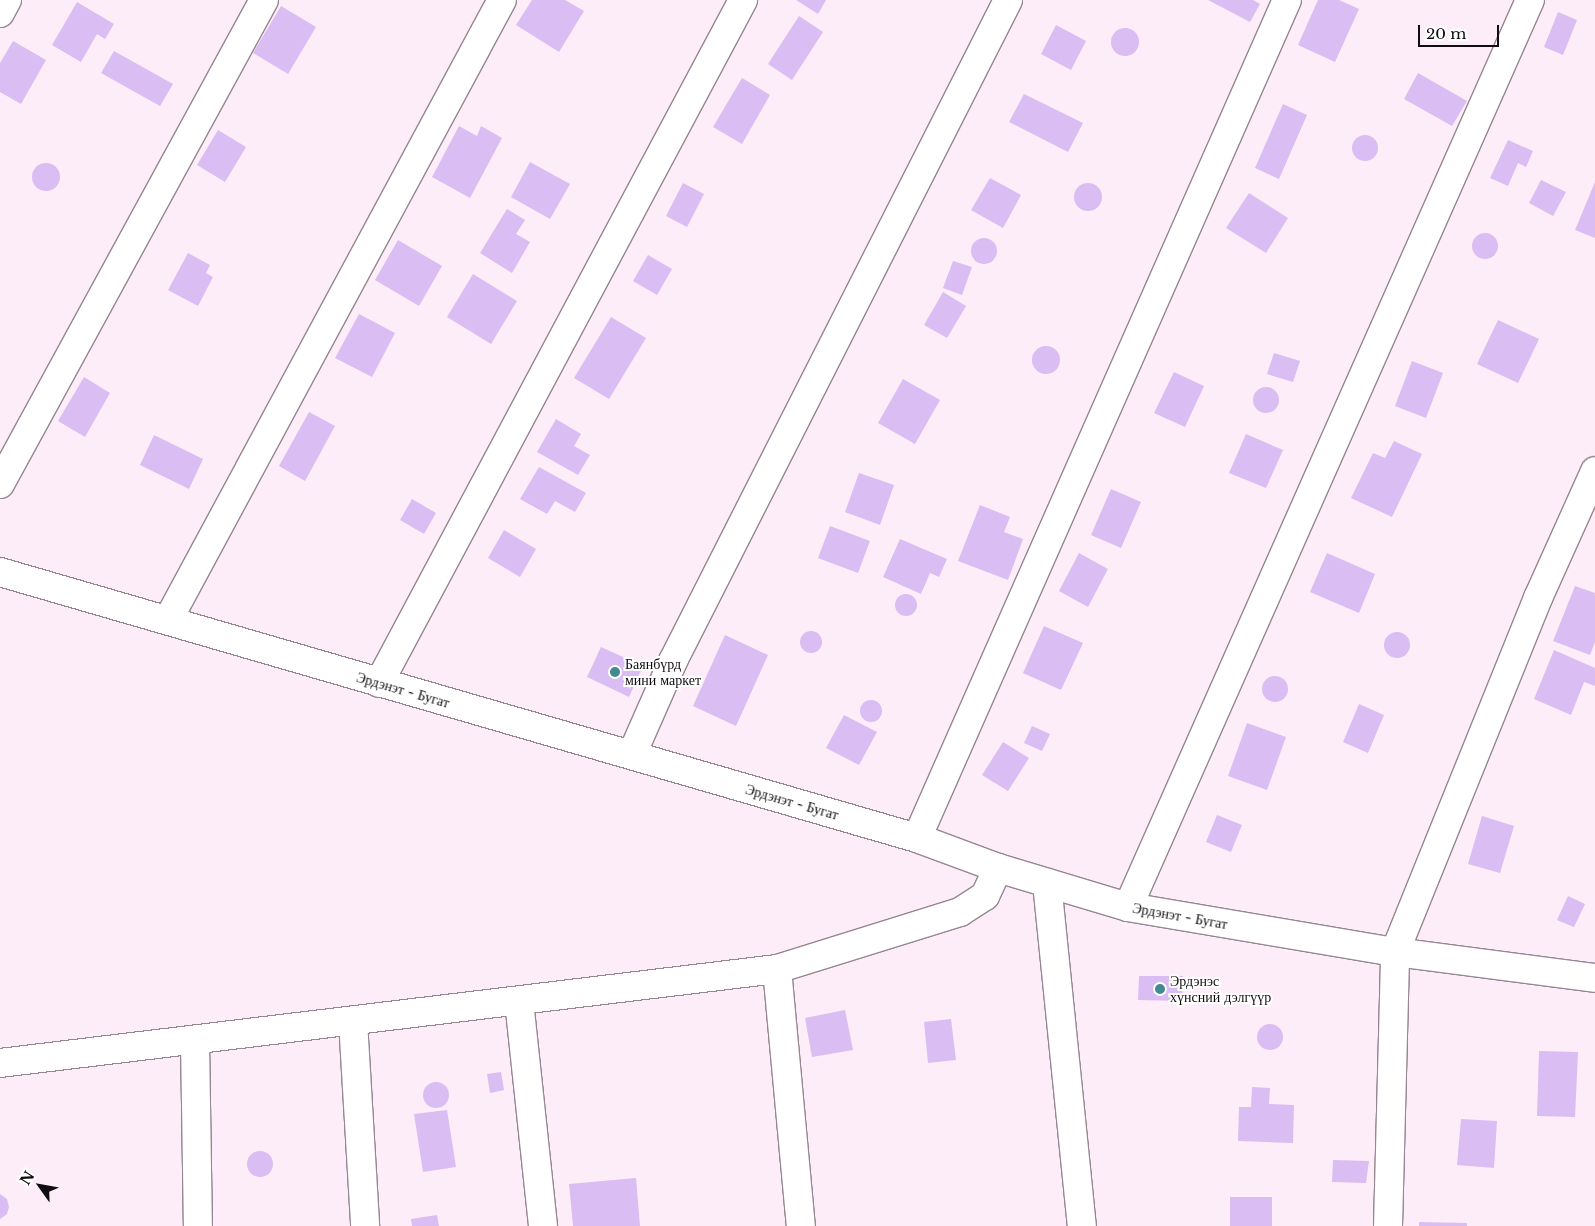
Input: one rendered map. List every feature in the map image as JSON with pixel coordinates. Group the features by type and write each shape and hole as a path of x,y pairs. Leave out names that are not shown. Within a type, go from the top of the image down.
{"street":[{"path":"0,13 7,0"},
{"path":"0,484 264,0"},
{"path":"168,620 502,0"},
{"path":"379,683 743,0"},
{"path":"632,754 673,661 1008,0"},
{"path":"917,838 1287,0"},
{"path":"1128,907 1530,0"},
{"path":"1388,1226 1395,952 1538,598 1595,471"},
{"name":"Эрдэнэт - Бугат","path":"0,572 917,838 998,868 1128,907 1395,952 1595,978"},
{"path":"0,1063 195,1041 776,968 960,912 985,896 998,868"},
{"path":"1048,883 1082,1226"},
{"path":"776,968 801,1226"},
{"path":"519,1001 543,1226"},
{"path":"353,1021 365,1226"},
{"path":"195,1041 198,1226"}],"building":[{"path":"532,0 565,0 584,11 559,52 516,25"},
{"path":"796,0 826,0 818,14"},
{"path":"1208,0 1253,0 1260,4 1250,22"},
{"path":"1318,0 1339,0 1359,9 1335,62 1298,45"},
{"path":"77,2 114,24 105,39 97,34 81,62 52,45"},
{"path":"281,6 316,27 288,74 253,53"},
{"path":"1558,12 1577,20 1563,55 1544,47"},
{"path":"799,16 823,32 792,80 768,64"},
{"path":"1056,25 1086,41 1071,70 1041,54"},
{"path":"1125,28 1135,32 1139,42 1135,52 1125,56 1115,52 1111,42 1115,32"},
{"path":"13,41 46,60 21,104 0,92 0,63"},
{"path":"114,51 173,84 160,106 101,73"},
{"path":"1418,73 1467,101 1452,126 1404,99"},
{"path":"742,78 770,95 742,144 713,127"},
{"path":"1024,94 1083,123 1068,152 1009,122"},
{"path":"1283,104 1307,115 1279,179 1255,168"},
{"path":"459,126 477,136 481,126 502,138 470,198 432,177"},
{"path":"218,130 246,147 225,182 197,165"},
{"path":"1365,135 1374,139 1378,148 1374,157 1365,161 1356,157 1352,148 1356,139"},
{"path":"1508,140 1533,151 1526,167 1518,163 1508,186 1490,178"},
{"path":"530,162 570,184 550,219 511,197"},
{"path":"46,163 56,167 60,177 56,187 46,191 36,187 32,177 36,167"},
{"path":"990,178 1021,195 1003,228 971,210"},
{"path":"1541,180 1566,192 1553,216 1529,203"},
{"path":"1595,182 1595,238 1575,230"},
{"path":"683,183 704,194 687,227 666,216"},
{"path":"1088,183 1098,187 1102,197 1098,207 1088,211 1078,207 1074,197 1078,187"},
{"path":"1249,193 1288,218 1266,253 1226,228"},
{"path":"507,209 525,220 516,234 530,242 512,273 480,253"},
{"path":"1485,233 1494,237 1498,246 1494,255 1485,259 1476,255 1472,246 1476,237"},
{"path":"984,238 993,242 997,251 993,260 984,264 975,260 971,251 975,242"},
{"path":"398,240 442,266 419,306 375,280"},
{"path":"188,253 210,265 206,273 213,277 198,306 168,290"},
{"path":"648,255 672,269 657,295 633,281"},
{"path":"953,261 972,267 962,295 943,288"},
{"path":"473,274 517,301 491,344 447,317"},
{"path":"943,292 966,306 947,338 924,325"},
{"path":"359,314 395,333 372,377 335,358"},
{"path":"611,317 646,338 609,399 574,378"},
{"path":"1498,320 1539,339 1518,383 1477,364"},
{"path":"1046,346 1056,350 1060,360 1056,370 1046,374 1036,370 1032,360 1036,350"},
{"path":"1274,353 1300,361 1293,382 1267,374"},
{"path":"1412,361 1443,373 1426,418 1395,406"},
{"path":"1174,372 1204,386 1185,427 1154,413"},
{"path":"84,377 110,393 85,437 58,421"},
{"path":"903,379 940,400 915,444 878,423"},
{"path":"1266,387 1275,391 1279,400 1275,409 1266,413 1257,409 1253,400 1257,391"},
{"path":"309,412 335,426 305,481 279,466"},
{"path":"556,419 581,434 574,446 590,455 578,475 537,452"},
{"path":"1246,434 1283,450 1266,488 1229,473"},
{"path":"154,435 203,459 189,489 140,465"},
{"path":"1394,441 1422,454 1392,517 1351,498 1373,453 1385,458"},
{"path":"539,467 586,493 575,512 555,501 547,514 520,499"},
{"path":"859,473 894,485 880,525 845,512"},
{"path":"1111,489 1141,502 1121,548 1091,535"},
{"path":"412,499 436,513 424,534 400,520"},
{"path":"980,505 1010,517 1004,532 1023,539 1008,580 958,561"},
{"path":"830,526 870,541 858,573 818,558"},
{"path":"504,530 536,549 520,577 488,558"},
{"path":"900,539 947,559 939,577 930,573 921,594 883,577"},
{"path":"1079,553 1108,569 1088,607 1059,591"},
{"path":"1327,553 1375,574 1359,613 1310,592"},
{"path":"1575,586 1595,593 1595,642 1590,655 1553,641"},
{"path":"906,594 914,597 917,605 914,613 906,616 898,613 895,605 898,597"},
{"path":"1044,626 1083,643 1061,690 1023,673"},
{"path":"811,631 819,634 822,642 819,650 811,653 803,650 800,642 803,634"},
{"path":"1397,632 1406,636 1410,645 1406,654 1397,658 1388,654 1384,645 1388,636"},
{"path":"725,635 768,655 736,726 693,706"},
{"name":"Баянбүрд мини маркет","path":"601,647 643,666 629,697 587,677"},
{"path":"1554,650 1595,668 1595,686 1584,682 1571,715 1534,699"},
{"path":"1275,676 1284,680 1288,689 1284,698 1275,702 1266,698 1262,689 1266,680"},
{"path":"871,700 879,703 882,711 879,719 871,722 863,719 860,711 863,703"},
{"path":"1359,704 1384,715 1368,753 1343,742"},
{"path":"844,715 877,732 859,765 826,748"},
{"path":"1247,723 1286,737 1267,790 1228,776"},
{"path":"1032,726 1050,734 1042,751 1024,743"},
{"path":"1003,742 1029,758 1008,791 982,775"},
{"path":"1217,815 1242,825 1231,852 1206,842"},
{"path":"1482,816 1514,826 1500,873 1468,864"},
{"path":"1568,896 1585,904 1574,927 1557,920"},
{"path":"1139,976 1183,976 1182,1001 1138,1000"},
{"path":"845,1010 853,1050 812,1057 805,1018"},
{"path":"951,1019 956,1060 928,1063 924,1022"},
{"path":"1270,1024 1279,1028 1283,1037 1279,1046 1270,1050 1261,1046 1257,1037 1261,1028"},
{"path":"1539,1051 1578,1052 1575,1117 1537,1116"},
{"path":"501,1072 504,1090 490,1093 487,1074"},
{"path":"436,1082 445,1086 449,1095 445,1104 436,1108 427,1104 423,1095 427,1086"},
{"path":"1252,1087 1270,1088 1269,1104 1294,1105 1293,1143 1238,1141 1239,1107 1251,1107"},
{"path":"447,1110 456,1167 423,1172 414,1114"},
{"path":"1461,1119 1497,1121 1494,1168 1457,1165"},
{"path":"260,1151 269,1155 273,1164 269,1173 260,1177 251,1173 247,1164 251,1155"},
{"path":"1333,1160 1369,1161 1366,1183 1332,1182"},
{"path":"636,1178 640,1226 573,1226 569,1184"},
{"path":"0,1194 7,1199 9,1207 7,1214 0,1219"},
{"path":"1230,1197 1272,1197 1272,1226 1230,1226"},
{"path":"437,1215 439,1226 412,1226 411,1219"},
{"path":"1419,1222 1467,1223 1467,1226 1419,1226"}],"place":[{"name":"Баянбүрд мини маркет","path":"615,672"},
{"name":"Эрдэнэс хүнсний дэлгүүр","path":"1160,989"}]}
